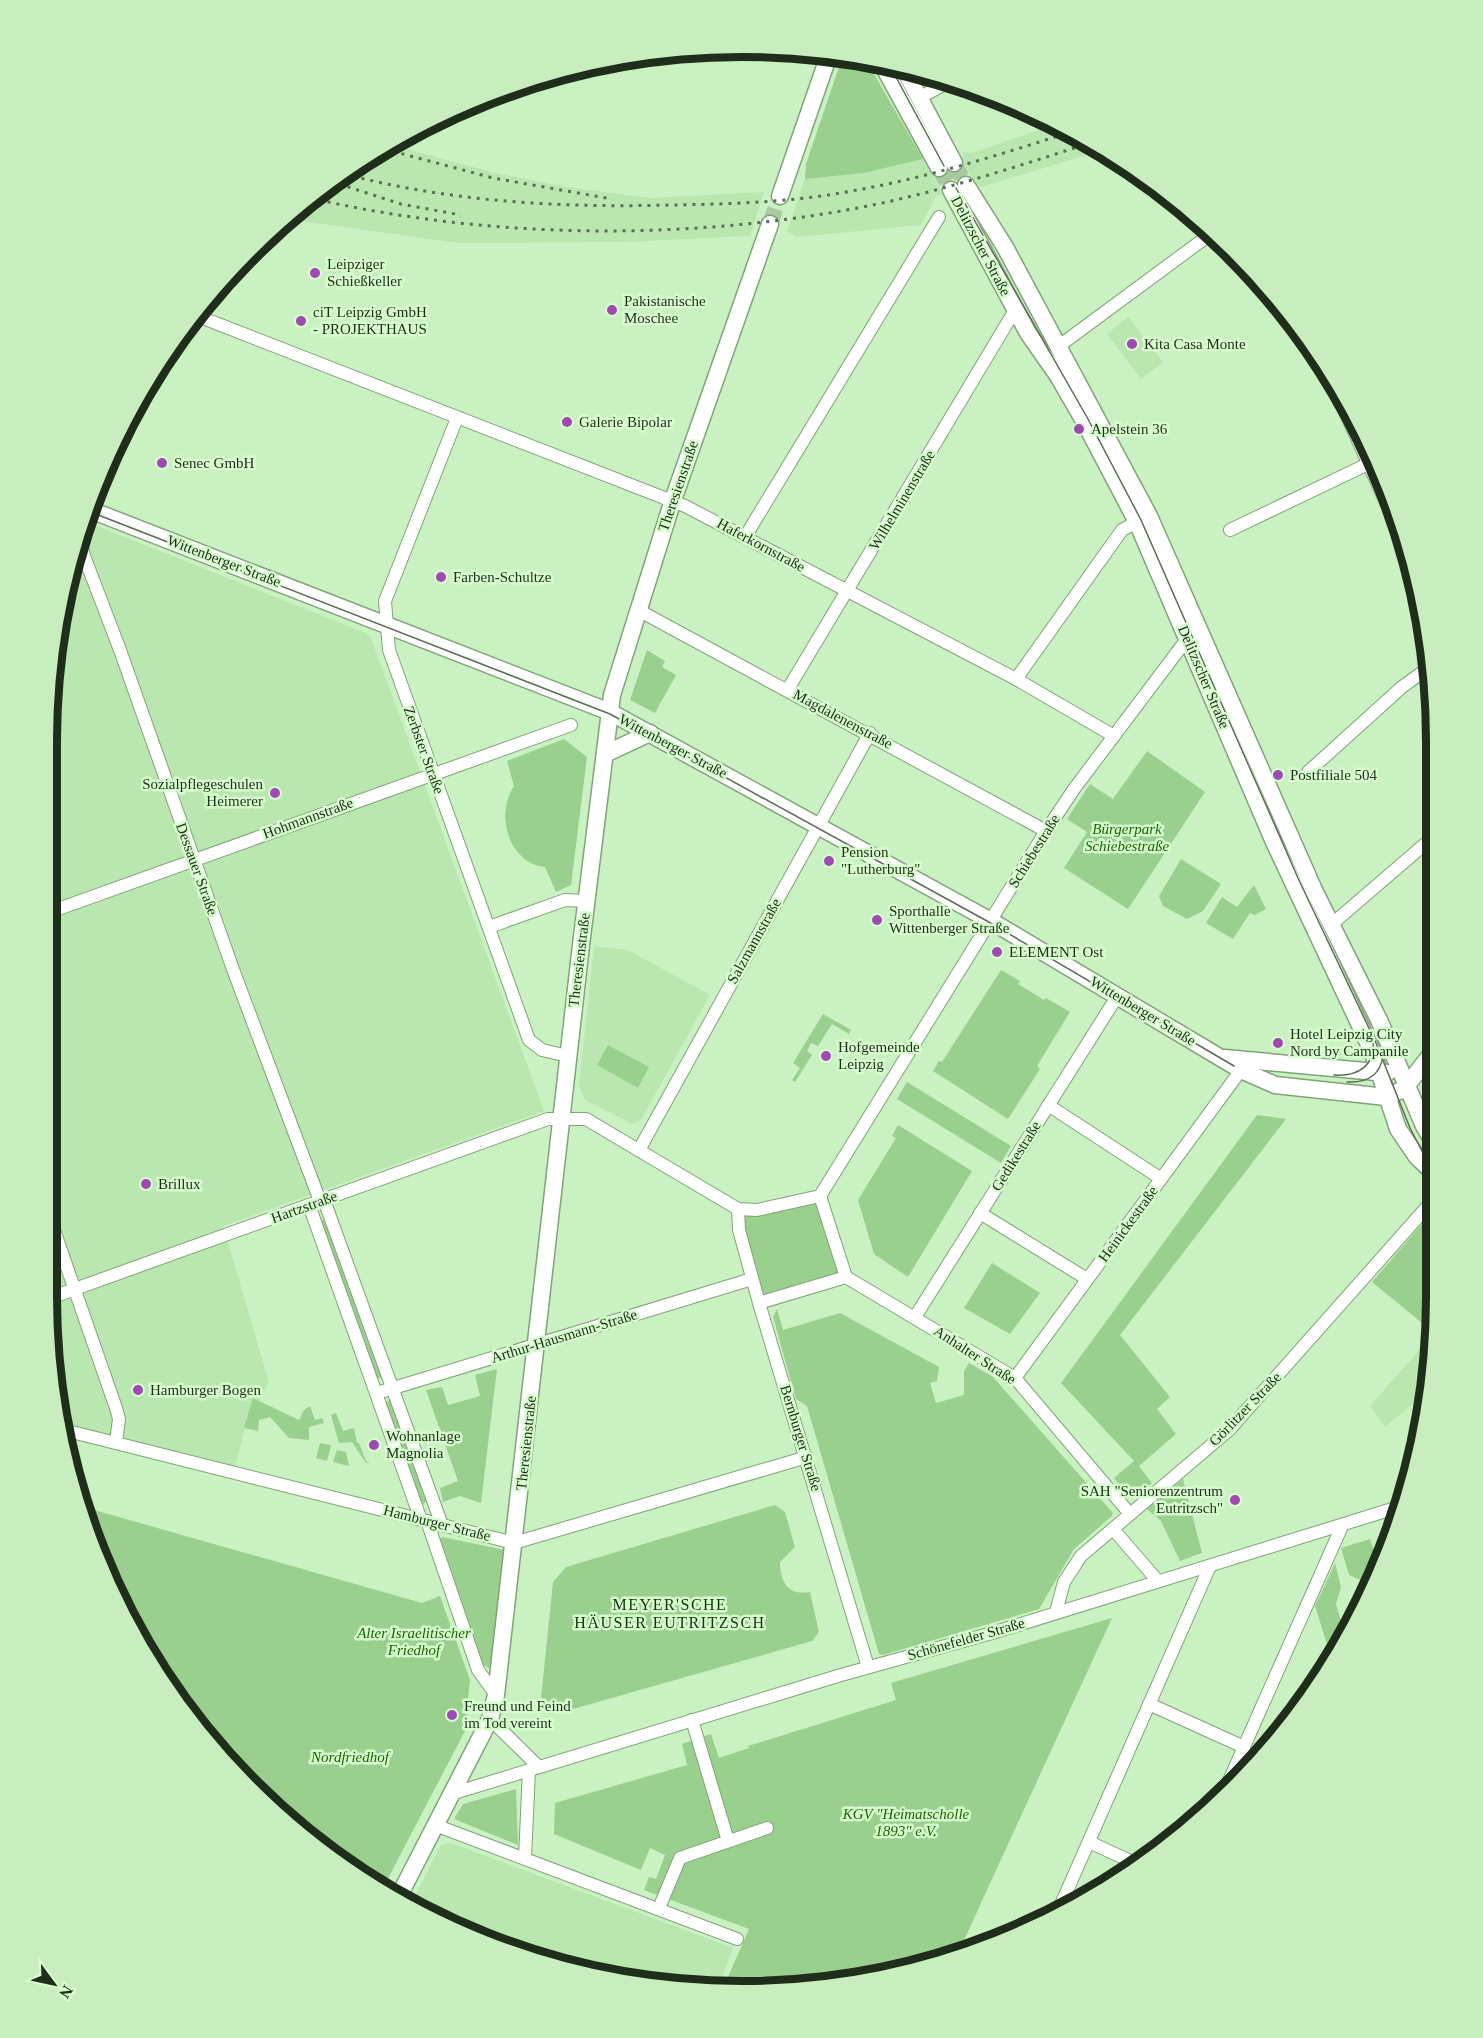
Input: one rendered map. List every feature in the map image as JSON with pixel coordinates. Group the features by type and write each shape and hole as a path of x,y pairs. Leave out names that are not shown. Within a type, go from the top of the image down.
{"main road":[{"path":"780,196 826,62"},
{"path":"888,73 946,165 919,98 908,77"},
{"name":"Delitzscher Straße","path":"1426,1129 1241,727 1149,516 1005,247 959,188 1015,310 1084,421 1137,522 1274,842 1362,1028 1386,1097 1405,1142 1426,1164"},
{"name":"Theresienstraße","path":"402,1890 490,1719 496,1695 568,1056 612,695 673,500 771,224"},
{"name":"Wittenberger Straße","path":"96,512 610,712 991,921 1241,1070 1275,1085 1386,1097"},
{"path":"605,754 650,733"},
{"name":"Wittenberger Straße","path":"1221,1058 1378,1071 1395,1077 1408,1086"},
{"path":"1386,1097 1408,1086 1426,1062"}],"street":[{"path":"919,98 940,86"},
{"path":"745,537 939,217"},
{"path":"1059,346 1205,238"},
{"name":"Wilhelminenstraße","path":"788,689 1015,310"},
{"name":"Haferkornstraße","path":"204,318 673,500 1016,679 1114,736"},
{"name":"Zerbster Straße","path":"457,418 385,601 389,650 525,1032 533,1046 568,1056"},
{"path":"1230,530 1367,465"},
{"path":"1016,679 1122,530 1137,522"},
{"name":"Dessauer Straße","path":"83,553 318,1202 392,1388 442,1525"},
{"name":"Magdalenenstraße","path":"639,610 870,733 1046,831"},
{"name":"Schiebestraße","path":"820,1196 1046,831 1187,639"},
{"path":"1308,772 1402,687 1422,672"},
{"name":"Hohmannstraße","path":"57,909 571,725"},
{"name":"Salzmannstraße","path":"639,1150 870,733"},
{"path":"1332,924 1426,843"},
{"path":"489,927 566,900 586,901"},
{"name":"Gedikestraße","path":"915,1317 1118,995"},
{"name":"Heinickestraße","path":"1015,1378 1241,1070"},
{"path":"1048,1105 1160,1178"},
{"path":"561,1117 586,1119 738,1209 757,1210 820,1196 846,1277 759,1303"},
{"name":"Hartzstraße","path":"57,1295 548,1119 561,1117"},
{"name":"Dessauer Straße","path":"318,1202 377,1393 478,1670 496,1695"},
{"name":"Görlitzer Straße","path":"1056,1612 1064,1582 1081,1556 1229,1430 1426,1208"},
{"name":"Bernburger Straße","path":"738,1209 740,1230 752,1279 868,1667"},
{"path":"980,1213 1087,1279"},
{"path":"57,1240 116,1408 119,1419 116,1442"},
{"name":"Anhalter Straße","path":"846,1277 1015,1378 1130,1514"},
{"name":"Arthur-Hausmann-Straße","path":"377,1393 752,1279"},
{"name":"Hamburger Straße","path":"70,1431 514,1543"},
{"path":"514,1543 807,1457"},
{"name":"Schönefelder Straße","path":"451,1794 1392,1509"},
{"path":"1232,1775 1342,1526"},
{"path":"1113,1530 1157,1580"},
{"path":"1063,1900 1210,1566"},
{"path":"1149,1704 1244,1747"},
{"path":"490,1719 534,1768 525,1858"},
{"path":"692,1720 728,1841"},
{"path":"435,1825 737,1939"},
{"path":"659,1908 680,1858 767,1828"},
{"path":"1089,1842 1130,1861"}],"shaded area":[{"path":"1044,128 1091,154 981,187 976,184 962,160 964,158 962,152 972,153"},
{"path":"401,148 495,173 566,187 650,198 764,192 750,236 623,242 459,243 298,221 361,172"},
{"path":"923,159 943,194 936,196 921,225 797,237 787,231 805,179 864,173"},
{"name":"Kita Casa Monte","path":"1128,317 1163,362 1141,379 1107,334"},
{"path":"92,524 366,633 371,638 544,1111 223,1226 269,1382 245,1428 235,1467 69,1425 63,1386 58,1341 57,1297 58,697 70,608"},
{"path":"594,946 628,950 710,995 641,1120 632,1124 585,1100 579,1086"},
{"path":"1425,1344 1418,1400 1385,1427 1370,1406"},
{"path":"451,1843 733,1948 721,1981 652,1975 564,1958 521,1945 439,1910 414,1897 441,1845"}],"green space":[{"path":"840,64 871,69 923,159 864,173 805,179 806,164"},
{"path":"647,650 665,661 662,667 676,675 655,713 630,700"},
{"path":"564,739 587,757 571,885 556,892 545,867 532,864 522,857 508,836 506,810 508,797 514,786 507,761"},
{"name":"Bürgerpark Schiebestraße","path":"1147,751 1205,792 1128,909 1064,868 1087,832 1067,819 1090,784 1113,799"},
{"path":"1181,859 1221,884 1203,911 1187,919 1163,906 1159,896"},
{"path":"1254,885 1266,909 1255,915 1250,913 1233,939 1206,923 1222,897 1237,907"},
{"path":"1001,970 1020,981 1018,984 1044,1000 1046,998 1070,1012 1037,1066 1040,1069 1008,1119 933,1071 939,1061 942,1062"},
{"path":"823,1014 851,1030 849,1034 832,1024 818,1046 811,1043 807,1051 812,1055 795,1082 792,1080 800,1068 793,1063"},
{"path":"608,1045 649,1067 638,1088 597,1065"},
{"path":"907,1082 1011,1146 1001,1163 897,1099"},
{"path":"1257,1115 1286,1119 1120,1335 1170,1397 1157,1409 1176,1434 1139,1466 1152,1483 1138,1494 1127,1494 1114,1478 1134,1461 1061,1383"},
{"path":"898,1125 972,1171 908,1277 874,1254 858,1200 896,1138 892,1136"},
{"path":"820,1196 846,1277 759,1303 738,1209"},
{"path":"327,1219 383,1377 375,1379 319,1224"},
{"path":"1426,1219 1425,1326 1372,1282"},
{"path":"992,1263 1040,1293 1010,1334 964,1308"},
{"path":"777,1309 783,1330 840,1313 939,1367 937,1381 930,1383 936,1403 964,1395 964,1371 969,1363 993,1377 1113,1513 1074,1549 1039,1609 883,1655 879,1654 807,1406 796,1399 773,1317"},
{"path":"497,1369 481,1503 460,1496 443,1502 440,1488 458,1481 426,1390 442,1387 448,1405 480,1396 475,1375"},
{"path":"253,1398 299,1420 304,1410 310,1406 315,1420 322,1418 324,1423 309,1427 309,1440 289,1438 270,1417 259,1420 258,1431 244,1428"},
{"path":"391,1399 429,1500 423,1504 420,1503 384,1404"},
{"path":"336,1413 343,1431 354,1428 357,1443 366,1461 370,1462 366,1463 352,1442 339,1443 331,1415"},
{"path":"320,1443 331,1445 327,1461 316,1458"},
{"path":"337,1450 346,1452 349,1466 333,1462"},
{"path":"1183,1479 1202,1553 1180,1561 1161,1521 1147,1509"},
{"path":"775,1505 785,1512 795,1547 780,1562 782,1576 791,1590 802,1593 810,1592 819,1632 812,1641 559,1713 550,1714 540,1708 553,1582 566,1567"},
{"name":"Nordfriedhof","path":"91,1509 422,1603 440,1596 470,1680 465,1731 386,1881 325,1840 290,1811 257,1781 198,1713 172,1677 149,1639 109,1558"},
{"path":"442,1537 505,1550 492,1665 489,1668 482,1664 439,1540"},
{"path":"1370,1539 1375,1555 1363,1581 1349,1575 1341,1548"},
{"path":"1335,1563 1341,1587 1336,1604 1342,1624 1328,1648 1315,1606"},
{"name":"KGV \"Heimatscholle 1893\" e.V.","path":"1112,1618 962,1945 919,1958 831,1975 786,1980 726,1981 749,1929 644,1890 649,1877 656,1879 665,1855 650,1848 641,1870 554,1834 555,1803 687,1765 682,1744 711,1734 719,1758 749,1748 748,1746 896,1700 891,1683"},
{"path":"516,1789 518,1845 454,1819 463,1804"}],"tunnel":[{"path":"954,163 966,185"},
{"path":"939,168 951,190"},
{"path":"770,224 780,196"}],"tram line":[{"path":"895,74 944,166"},
{"path":"956,188 1088,419 1141,520 1298,878 1376,1043 1410,1128 1426,1155"},
{"path":"96,514 610,714 987,921 1234,1066"},
{"path":"1334,1075 1351,1074 1364,1068 1372,1056 1373,1040"},
{"path":"1347,1082 1371,1077 1379,1069 1383,1056"}],"railway":[{"path":"355,176 466,197 548,204 630,206 742,203 788,200 884,185 1059,136"},
{"path":"322,200 443,221 510,228 578,231 714,227 781,220 878,204 971,180 1079,146"},
{"path":"394,152 493,178 612,199"},
{"path":"343,185 401,204 461,215"}],"place":[{"name":"Leipziger Schießkeller","path":"315,273"},
{"name":"Pakistanische Moschee","path":"612,310"},
{"name":"ciT Leipzig GmbH - PROJEKTHAUS","path":"301,321"},
{"name":"Kita Casa Monte","path":"1132,344"},
{"name":"Galerie Bipolar","path":"567,422"},
{"name":"Apelstein 36","path":"1079,429"},
{"name":"Senec GmbH","path":"162,463"},
{"name":"Farben-Schultze","path":"441,577"},
{"name":"Postfiliale 504","path":"1278,775"},
{"name":"Sozialpflegeschulen Heimerer","path":"275,793"},
{"name":"Pension \"Lutherburg\"","path":"829,861"},
{"name":"Sporthalle Wittenberger Straße","path":"877,920"},
{"name":"ELEMENT Ost","path":"997,952"},
{"name":"Hotel Leipzig City Nord by Campanile","path":"1278,1043"},
{"name":"Hofgemeinde Leipzig","path":"826,1056"},
{"name":"Brillux","path":"146,1184"},
{"name":"Hamburger Bogen","path":"138,1390"},
{"name":"Wohnanlage Magnolia","path":"374,1445"},
{"name":"SAH \"Seniorenzentrum Eutritzsch\"","path":"1235,1500"},
{"name":"Freund und Feind im Tod vereint","path":"452,1715"}],"district":[{"name":"MEYER'SCHE HÄUSER EUTRITZSCH","path":"670,1613"}],"park label":[{"name":"Alter Israelitischer Friedhof","path":"414,1642"}]}
